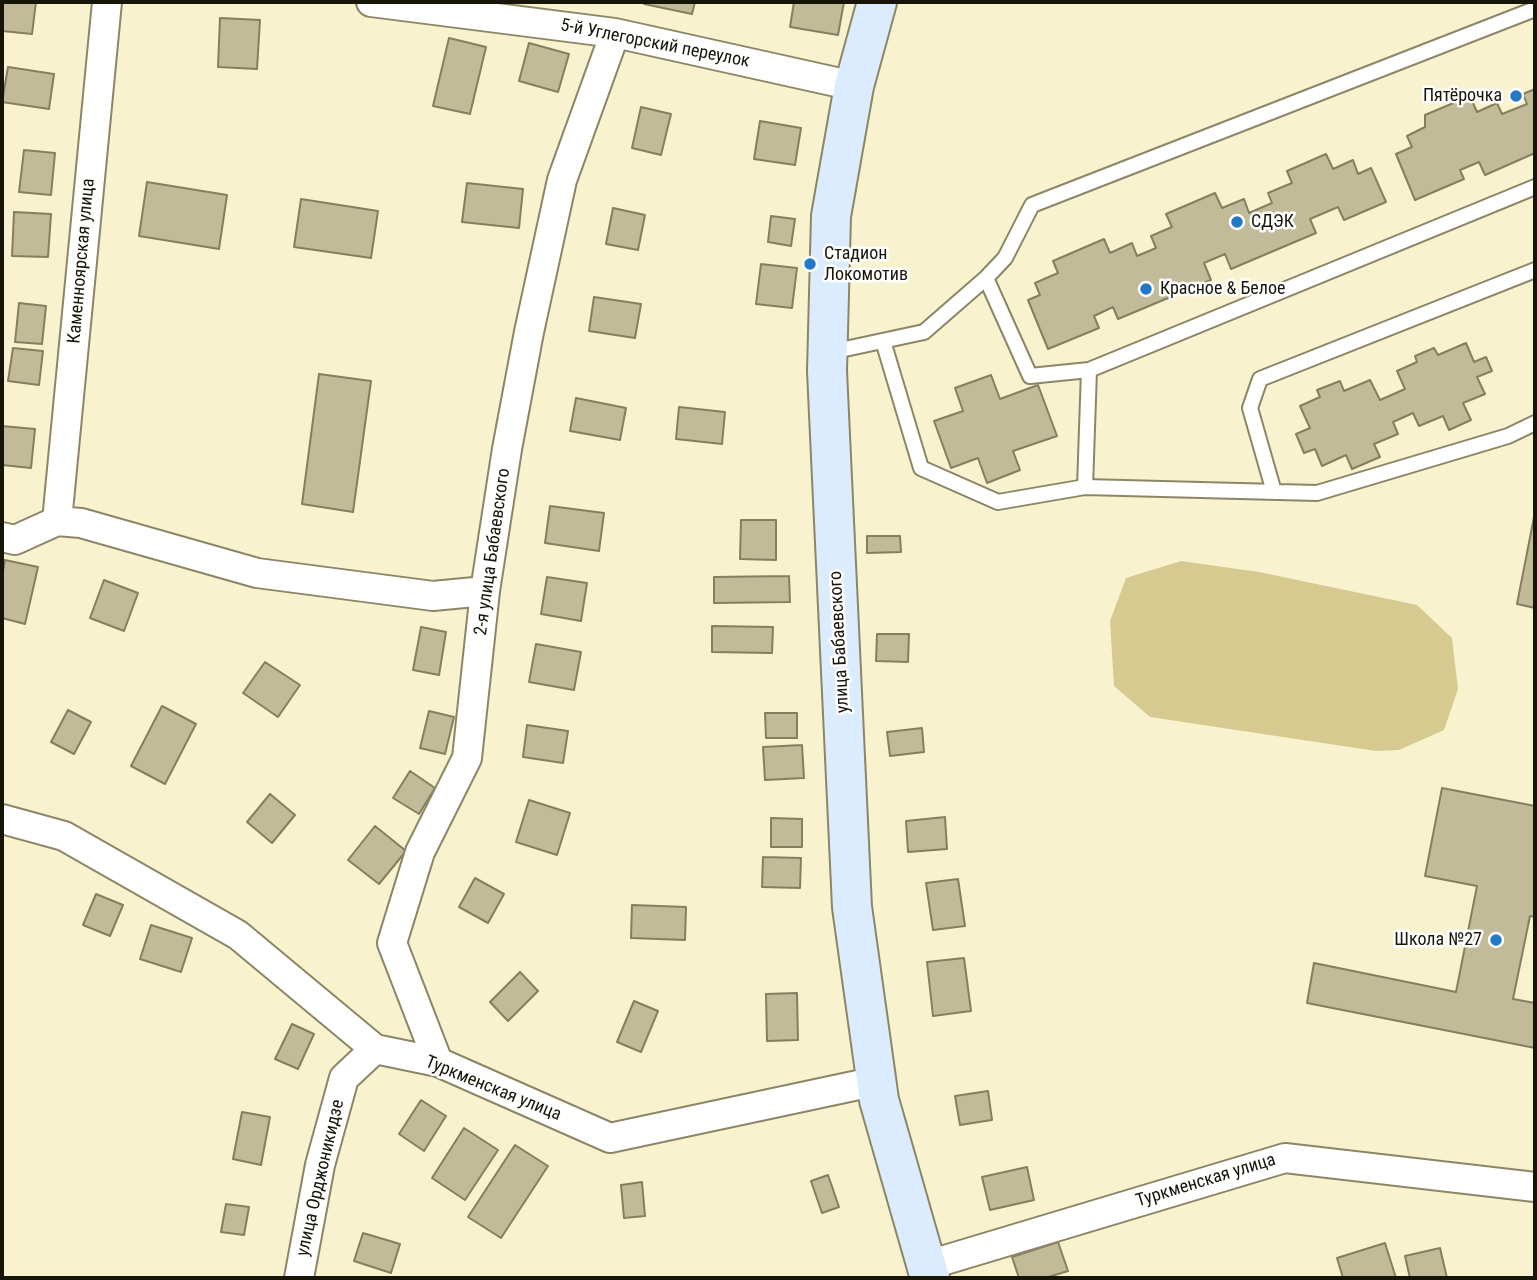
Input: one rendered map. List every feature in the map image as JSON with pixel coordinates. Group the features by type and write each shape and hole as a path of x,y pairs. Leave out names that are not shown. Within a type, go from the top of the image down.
{"main road":[{"name":"улица Бабаевского","path":"877,2 855,86 831,216 827,385 852,907 879,1100 928,1272"}],"street":[{"name":"Каменноярская улица","path":"57,521 107,2"},
{"name":"5-й Углегорский переулок","path":"371,2 576,15 615,33 855,86"},
{"name":"2-я улица Бабаевского","path":"438,1062 392,943 420,852 467,758 485,591 507,449 562,180 615,33"},
{"path":"2,537 15,540 57,521 81,523 257,573 433,596 485,591"},
{"name":"Туркменская улица","path":"2,819 64,836 238,935 375,1049 438,1062 610,1138 877,1082"},
{"name":"улица Орджоникидзе","path":"299,1278 320,1165 344,1078 375,1049"},
{"name":"Туркменская улица","path":"928,1272 1285,1158 1535,1187"}],"lane":[{"path":"828,353 924,332 1005,258 1032,205 1535,9"},
{"path":"986,278 1030,376 1089,370 1535,187"},
{"path":"1274,492 1250,408 1260,379 1535,270"},
{"path":"883,341 921,468 998,502 1085,487 1317,494 1508,436 1535,423"},
{"path":"1085,487 1089,370"}],"shaded area":[{"path":"1181,561 1259,572 1417,605 1452,638 1458,689 1444,730 1399,750 1376,751 1150,717 1114,686 1110,621 1126,578"}],"building":[{"path":"2,2 36,2 32,34 2,31"},
{"path":"695,2 692,14 644,4"},
{"path":"794,2 844,2 838,35 790,27"},
{"path":"220,18 260,20 257,69 218,67"},
{"path":"449,38 486,47 470,114 433,106"},
{"path":"529,43 569,54 558,92 519,81"},
{"path":"8,67 54,74 49,109 2,102"},
{"path":"1535,89 1535,153 1485,175 1479,162 1460,170 1464,179 1415,200 1396,154 1412,147 1407,136 1425,127 1425,115 1470,96 1477,112 1497,103 1502,114 1527,104 1523,94"},
{"path":"641,107 671,114 661,155 632,148"},
{"path":"760,121 801,128 795,165 754,159"},
{"path":"24,150 55,153 51,195 19,192"},
{"path":"1326,154 1333,169 1353,160 1358,174 1371,168 1386,202 1344,220 1338,207 1310,219 1316,233 1231,269 1225,254 1204,263 1211,280 1118,319 1113,307 1094,316 1099,328 1048,349 1028,300 1040,295 1035,283 1058,273 1053,261 1104,239 1110,253 1132,243 1137,256 1156,248 1151,236 1172,227 1166,214 1215,193 1222,208 1244,199 1249,213 1272,203 1268,193 1292,183 1287,171"},
{"path":"147,182 227,195 219,249 139,236"},
{"path":"467,183 523,189 519,228 462,222"},
{"path":"301,199 378,211 371,258 294,247"},
{"path":"613,208 645,215 638,250 606,244"},
{"path":"14,212 51,214 48,257 12,256"},
{"path":"771,216 795,219 791,246 768,242"},
{"path":"761,264 797,268 792,308 756,304"},
{"path":"594,297 641,304 635,338 589,331"},
{"path":"19,303 46,306 42,344 15,342"},
{"path":"1466,343 1474,362 1486,357 1492,371 1477,377 1485,394 1463,403 1471,420 1449,430 1443,416 1419,426 1413,413 1393,422 1398,434 1374,444 1380,457 1352,469 1346,455 1322,466 1315,449 1304,453 1296,434 1310,428 1300,406 1320,397 1317,390 1340,381 1344,391 1370,380 1380,400 1405,389 1397,371 1417,362 1415,356 1434,348 1438,355"},
{"path":"13,348 43,351 39,385 8,381"},
{"path":"319,374 371,381 353,512 302,504"},
{"path":"991,375 1000,399 1038,385 1057,436 1013,451 1020,470 987,483 978,458 951,468 934,421 963,411 955,388"},
{"path":"576,398 626,408 620,440 570,431"},
{"path":"679,407 725,412 722,444 676,439"},
{"path":"2,426 35,429 31,468 2,465"},
{"path":"550,506 604,513 599,551 545,543"},
{"path":"1535,512 1535,608 1517,604"},
{"path":"741,520 776,520 776,560 740,559"},
{"path":"867,536 900,536 901,552 867,553"},
{"path":"5,560 38,567 25,624 2,618 2,576"},
{"path":"789,576 790,602 714,603 714,577"},
{"path":"547,577 587,583 581,621 541,614"},
{"path":"104,580 138,593 124,631 90,618"},
{"path":"712,626 773,627 772,653 712,652"},
{"path":"421,627 446,632 439,675 413,670"},
{"path":"877,634 909,634 908,662 876,661"},
{"path":"536,644 581,652 574,690 529,682"},
{"path":"265,662 300,685 278,717 243,693"},
{"path":"162,706 196,724 165,784 131,766"},
{"path":"68,710 91,722 74,754 51,742"},
{"path":"429,711 454,717 445,754 420,748"},
{"path":"765,713 797,713 797,738 766,738"},
{"path":"527,725 568,731 563,763 523,757"},
{"path":"922,728 924,752 890,756 887,732"},
{"path":"802,745 804,778 765,780 763,747"},
{"path":"410,771 435,788 419,814 393,798"},
{"name":"Школа №27","path":"1442,788 1535,806 1535,917 1530,916 1513,999 1535,1003 1535,1048 1307,1003 1314,963 1456,992 1477,886 1425,876"},
{"path":"270,794 295,815 272,843 247,822"},
{"path":"529,800 570,813 557,855 516,842"},
{"path":"945,817 947,849 908,852 906,821"},
{"path":"771,818 802,819 802,847 771,847"},
{"path":"375,826 406,851 379,884 348,860"},
{"path":"763,857 801,858 800,888 762,887"},
{"path":"475,878 504,894 488,923 459,907"},
{"path":"958,879 965,926 933,930 926,883"},
{"path":"96,894 123,905 110,936 83,925"},
{"path":"632,905 686,907 685,940 631,938"},
{"path":"151,925 192,938 181,972 140,959"},
{"path":"964,958 971,1011 933,1016 927,962"},
{"path":"520,972 538,991 508,1021 490,1002"},
{"path":"797,993 798,1040 767,1041 766,994"},
{"path":"634,1001 658,1011 641,1052 617,1042"},
{"path":"292,1024 314,1034 298,1069 275,1059"},
{"path":"988,1091 992,1120 960,1125 955,1096"},
{"path":"421,1100 446,1116 424,1151 399,1134"},
{"path":"242,1112 270,1117 261,1165 233,1159"},
{"path":"464,1128 498,1150 465,1200 432,1178"},
{"path":"515,1145 548,1166 501,1238 468,1217"},
{"path":"1027,1167 1034,1200 990,1210 982,1177"},
{"path":"828,1175 839,1207 822,1213 811,1181"},
{"path":"642,1182 645,1216 624,1218 621,1185"},
{"path":"226,1204 249,1207 244,1235 221,1232"},
{"path":"363,1233 400,1244 391,1273 354,1261"},
{"path":"1058,1242 1068,1271 1045,1278 1019,1278 1012,1257"},
{"path":"1385,1243 1396,1278 1343,1278 1337,1258"},
{"path":"1440,1248 1447,1278 1410,1278 1405,1256"}],"place":[{"name":"Пятёрочка","path":"1516,96"},
{"name":"СДЭК","path":"1237,222"},
{"name":"Стадион Локомотив","path":"810,264"},
{"name":"Красное & Белое","path":"1146,289"},
{"name":"Школа №27","path":"1496,940"}]}
